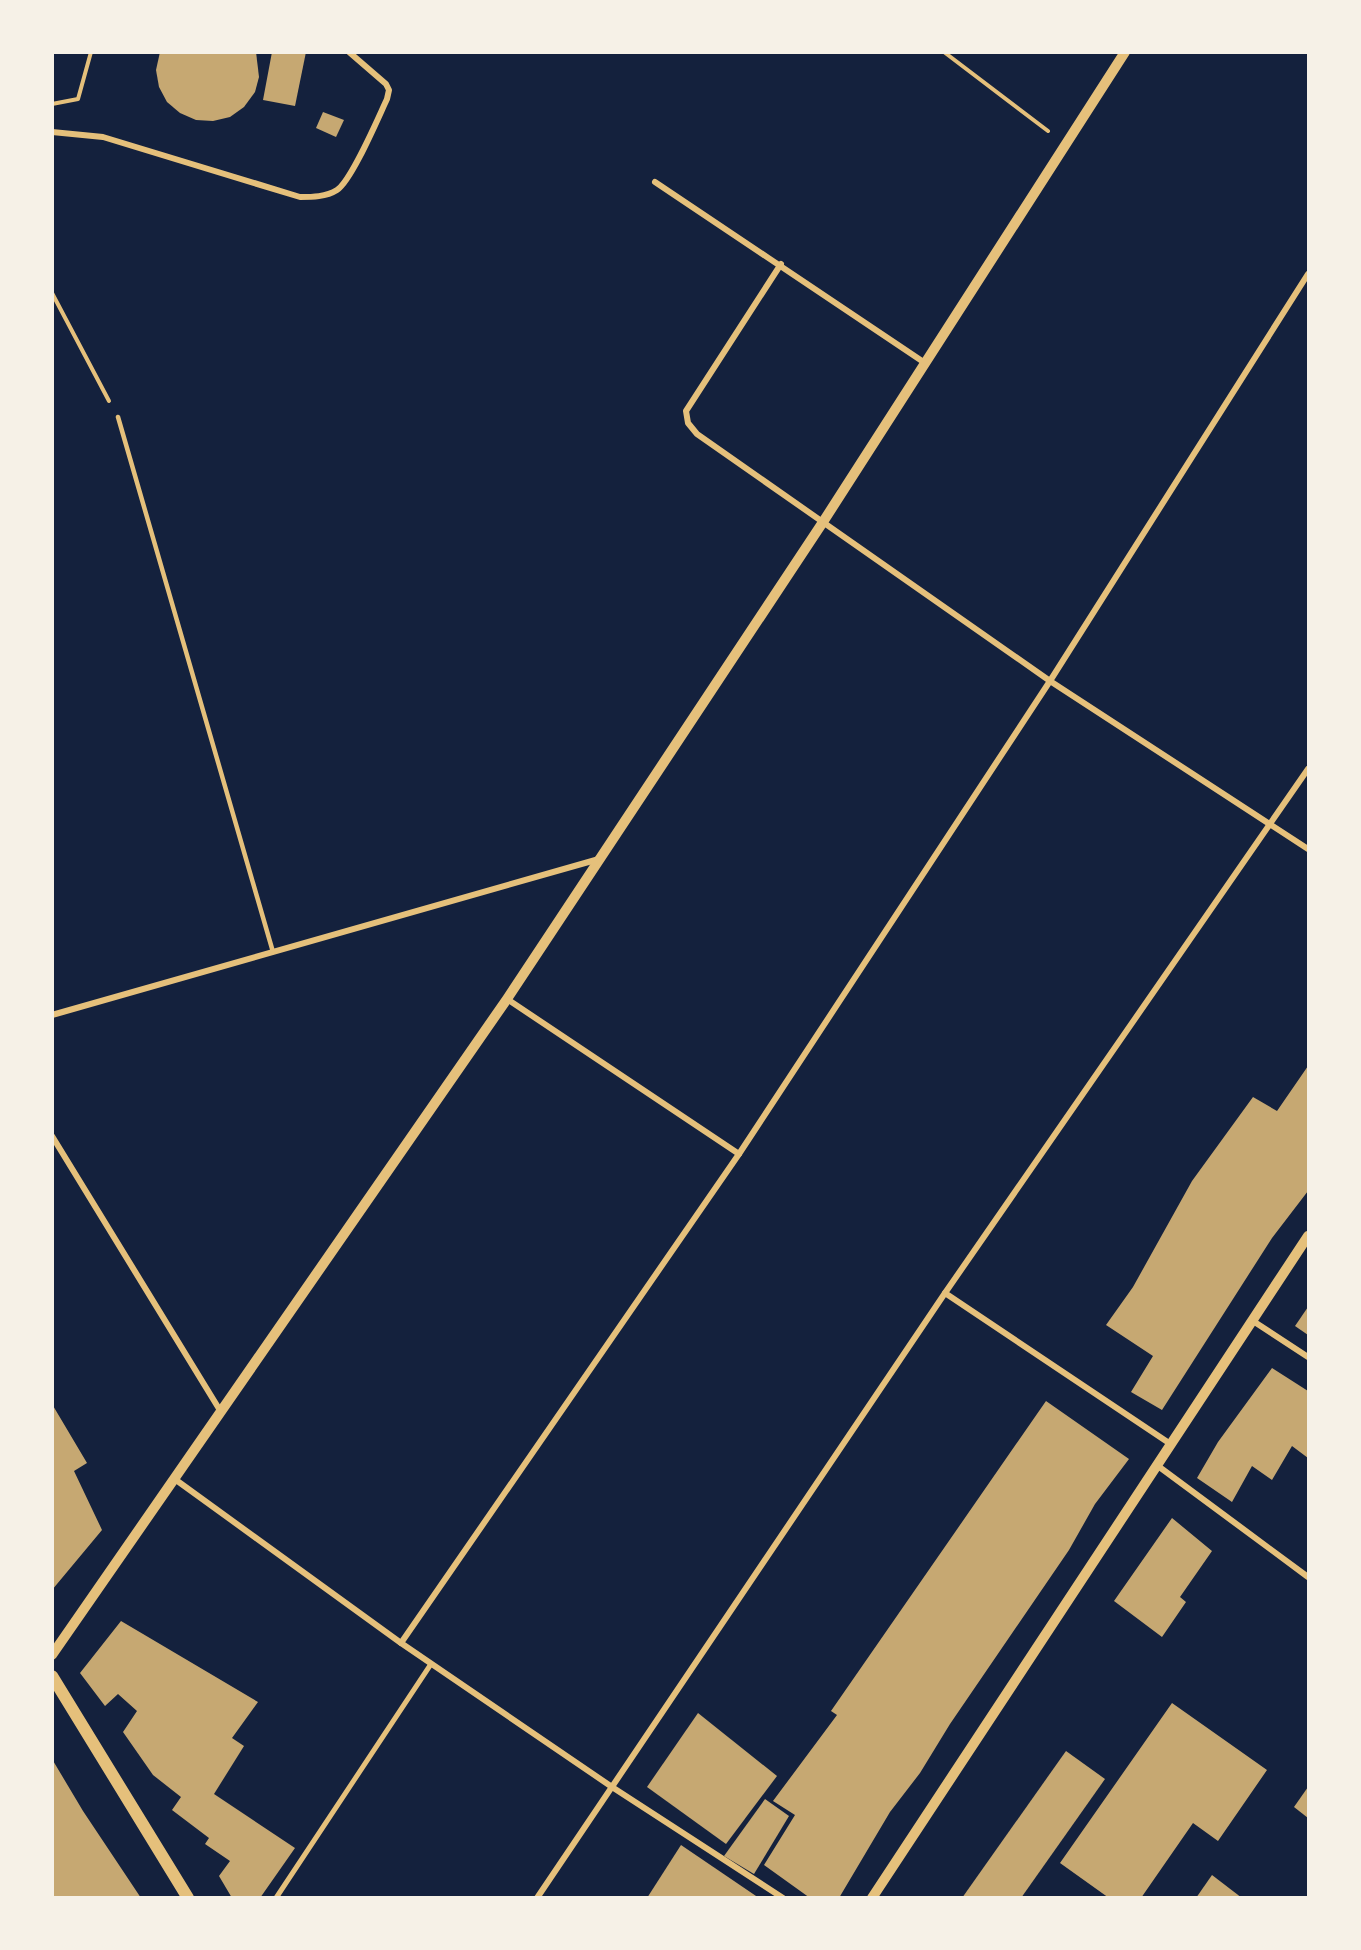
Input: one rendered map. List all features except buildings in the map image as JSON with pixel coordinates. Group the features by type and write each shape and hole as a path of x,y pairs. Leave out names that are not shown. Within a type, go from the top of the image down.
{"main road":[{"path":"52,1676 188,1898"}],"street":[{"path":"52,132 103,137 300,196 327,194 339,189 349,175 387,99 389,90 379,78 349,52"},
{"path":"52,1655 222,1414 507,999 823,522 1125,52"},
{"path":"655,182 781,264 926,364"},
{"path":"781,264 686,411 688,423 697,434 1050,681 1308,849"},
{"path":"401,1643 739,1154 1050,681 1308,274"},
{"path":"537,1898 945,1293 1272,826 1308,770"},
{"path":"52,1015 600,859"},
{"path":"507,999 739,1154"},
{"path":"52,1136 222,1414"},
{"path":"872,1898 1308,1236"},
{"path":"945,1293 1172,1444"},
{"path":"1253,1322 1308,1357"},
{"path":"1158,1466 1308,1577"},
{"path":"176,1480 431,1664 612,1787 783,1898"},
{"path":"276,1898 431,1664"}],"lane":[{"path":"118,417 273,952"}],"path":[{"path":"52,104 78,99 91,52"},
{"path":"944,52 1065,144"},
{"path":"52,293 118,417"}]}
